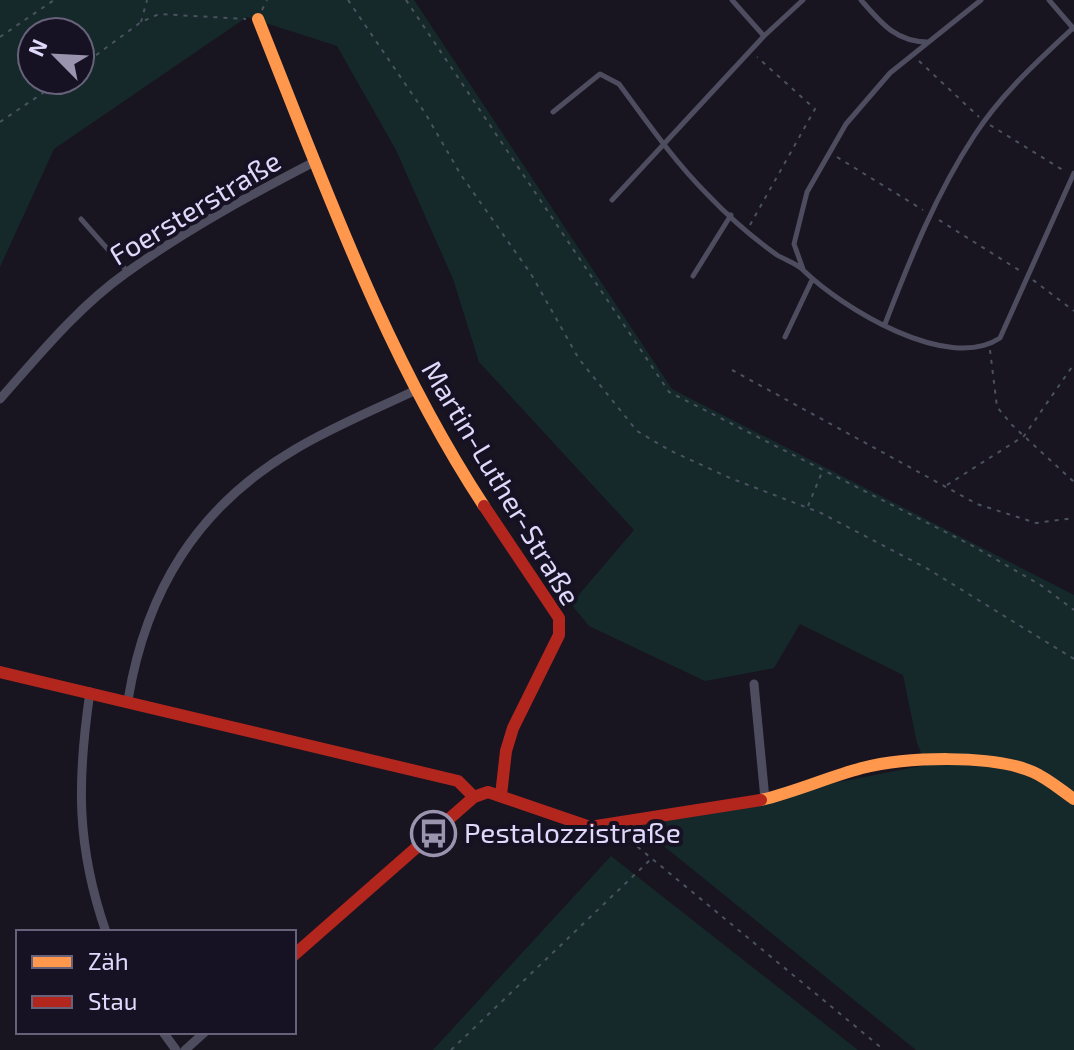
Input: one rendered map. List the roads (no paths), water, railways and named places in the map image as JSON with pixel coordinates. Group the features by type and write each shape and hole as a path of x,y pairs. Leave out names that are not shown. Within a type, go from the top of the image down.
{"street":[{"name":"Martin-Luther-Straße","path":"258,19 414,391 439,436 559,618 559,635 506,751 501,795"},
{"name":"Foersterstraße","path":"0,399 80,313 128,272 235,203 316,161"},
{"path":"128,700 133,666 156,596 191,541 219,507 294,449 414,391"},
{"path":"0,672 458,781 474,797"},
{"path":"754,684 765,799"},
{"path":"90,692 79,763 82,836 106,930"},
{"path":"296,953 474,797 488,792 571,823 590,827 612,826 765,799 863,768 943,761 1009,764 1035,773 1074,799"},
{"path":"185,1050 203,1034"}],"lane":[{"path":"732,0 764,36"},
{"path":"612,200 764,36 803,0"},
{"path":"861,0 895,35 911,42 928,42"},
{"path":"981,0 890,73 846,124 807,192 794,244 803,269 833,298 885,324 939,346 964,351 989,345 1000,338 1011,318 1074,173"},
{"path":"885,324 945,183 984,122 1024,73 1074,28 1049,0"},
{"path":"553,112 600,74 619,84 662,143 708,195 777,255 803,269"},
{"path":"693,276 731,215"},
{"path":"81,219 128,272"},
{"path":"785,337 812,280"}],"place":[{"name":"Pestalozzistraße","path":"433,833"}]}
